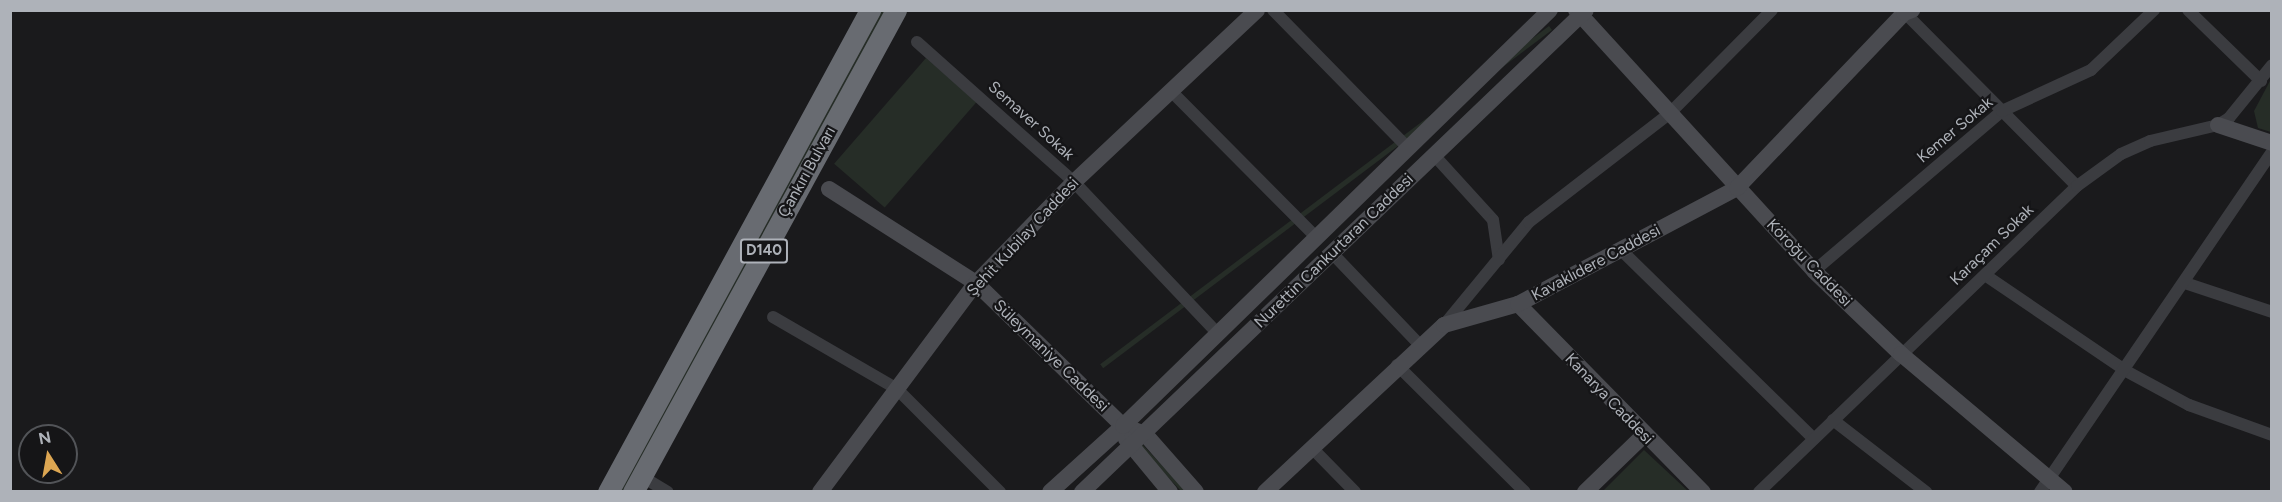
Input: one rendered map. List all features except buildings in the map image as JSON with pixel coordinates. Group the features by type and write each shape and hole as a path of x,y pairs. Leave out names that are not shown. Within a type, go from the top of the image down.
{"highway":[{"name":"Çankırı Bulvarı","path":"608,492 870,10"},
{"name":"Çankırı Bulvarı","path":"637,484 896,10"}],"street":[{"name":"Şehit Kubilay Caddesi","path":"820,492 976,283 1074,182 1257,10"},
{"path":"1273,10 1408,149"},
{"name":"Nurettin Cankurtaran Caddesi","path":"1050,492 1122,427 1550,10"},
{"path":"1444,325 1529,222 1670,113 1772,10"},
{"name":"Kemer Sokak","path":"1814,271 2002,111 2067,84 2091,70 2154,10"},
{"path":"2188,10 2261,81"},
{"path":"1906,11 2077,186"},
{"name":"Kavaklıdere Caddesi","path":"1265,492 1397,364 1444,325 1518,304 1737,188 1906,11"},
{"name":"Nurettin Cankurtaran Caddesi","path":"1082,492 1145,434 1581,12"},
{"name":"Köroğu Caddesi","path":"1581,12 1814,271 2044,486 2065,492"},
{"name":"Semaver Sokak","path":"917,42 1074,182 1218,334"},
{"name":"Karaçam Sokak","path":"1759,492 2077,186 2121,154 2150,141 2218,125 2240,108 2271,65"},
{"path":"1172,90 1317,238"},
{"path":"2218,125 2271,142"},
{"path":"2044,486 2126,371 2271,152"},
{"path":"1433,154 1493,220 1499,260"},
{"name":"Süleymaniye Caddesi","path":"829,189 976,283 1122,427"},
{"path":"1621,249 1814,439"},
{"path":"1332,253 1420,345"},
{"path":"1985,275 2126,371 2189,405 2271,435"},
{"path":"2185,283 2271,312"},
{"name":"Kanarya Caddesi","path":"1518,304 1644,435 1703,492"},
{"path":"773,316 897,389 1000,492"},
{"path":"1397,364 1525,492"},
{"path":"1833,420 1926,492"},
{"path":"1122,427 1145,434 1196,492"},
{"path":"1122,427 1130,448 1170,492"},
{"path":"1585,492 1644,435"},
{"path":"1311,447 1355,492"},
{"path":"637,484 668,492"}],"shaded area":[{"path":"879,11 887,11 624,491 617,492"},
{"path":"1549,26 1552,30 1103,368 1100,364"},
{"path":"926,58 977,102 885,208 834,164"},
{"path":"2271,79 2271,132 2258,128 2254,111"},
{"path":"1141,443 1186,491 1181,491 1138,446"},
{"path":"1644,450 1688,491 1603,491"}]}
